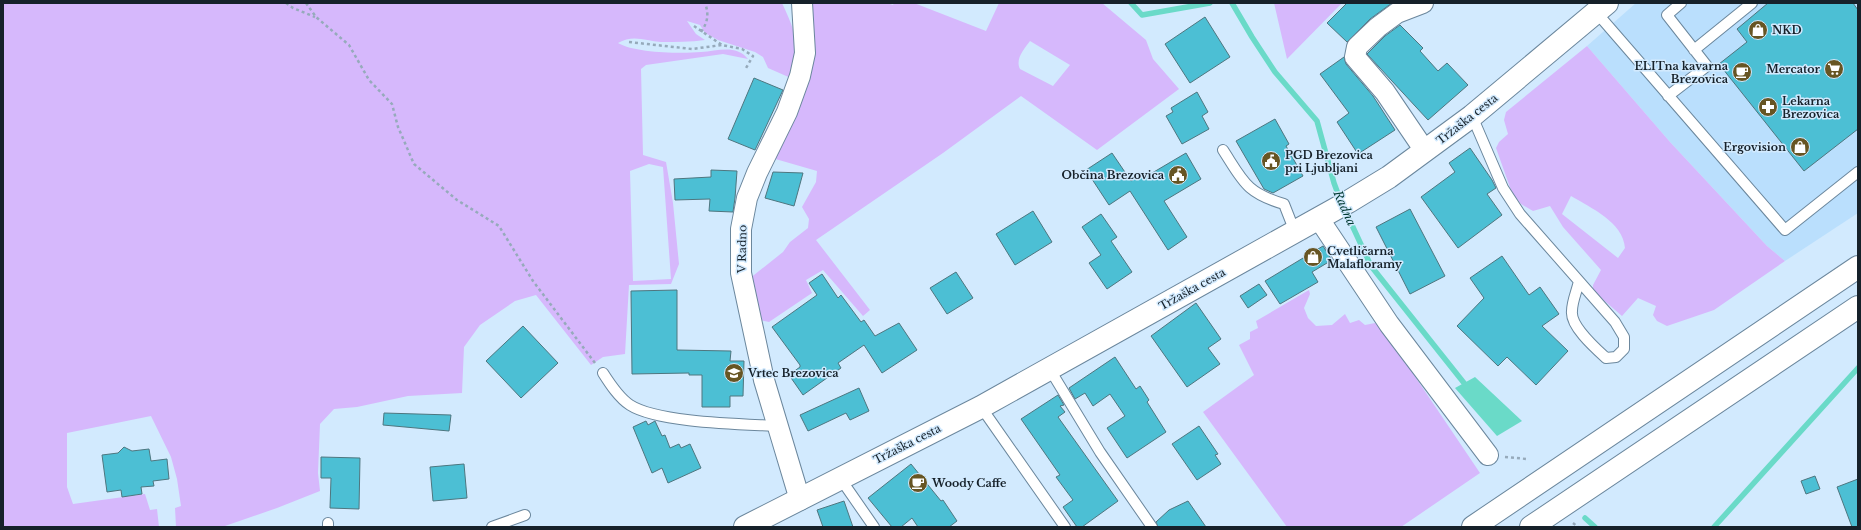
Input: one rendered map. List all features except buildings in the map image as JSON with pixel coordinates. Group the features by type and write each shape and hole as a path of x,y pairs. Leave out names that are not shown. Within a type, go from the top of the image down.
{"main road":[{"name":"Tržaška cesta","path":"745,527 981,407 1048,368 1334,210 1389,176 1472,116 1597,6"},
{"path":"1473,527 1858,267"},
{"path":"1531,527 1858,307"}],"street":[{"path":"1423,3 1397,13 1378,27 1357,47 1355,57 1384,92 1425,151"},
{"name":"V Radno","path":"800,500 764,380 741,272 741,229 747,198 757,173 787,112 800,76 805,53 801,8"},
{"path":"1334,210 1390,324 1488,455"}],"lane":[{"path":"1668,96 1707,66 1667,14 1681,3"},
{"path":"1694,50 1752,3"},
{"path":"1597,6 1668,96 1785,230 1858,172"},
{"path":"1472,116 1503,188 1520,214 1579,281 1615,322 1624,337 1624,349 1616,357 1606,358 1590,344 1572,320 1572,311 1579,281"},
{"path":"1223,150 1246,186 1267,199 1284,204 1296,232"},
{"path":"1048,368 1100,452 1152,527"},
{"path":"603,373 614,389 629,405 641,411 683,419 728,424 778,426"},
{"path":"981,407 1065,527"},
{"path":"840,478 874,527"},
{"path":"492,527 525,515"}],"path":[{"path":"286,3 293,8 316,17"},
{"path":"306,3 316,17 349,46 369,80 392,104 398,126 414,164 457,200 499,226 532,281 603,373"},
{"path":"701,32 706,24 708,12 705,3"},
{"path":"694,26 722,45"},
{"path":"629,42 692,49 722,45 742,49 753,56 746,68"},
{"path":"1573,523 1578,527"}],"shaded area":[{"path":"3,3 782,3 794,32 796,57 793,79 768,68 763,57 755,52 718,40 705,33 700,25 687,21 696,34 705,40 689,42 661,42 634,38 618,43 635,49 670,53 732,50 738,51 748,59 723,54 646,65 641,69 643,155 666,162 673,203 679,264 671,284 629,285 625,354 603,357 591,365 536,295 515,301 480,325 464,347 462,393 408,396 357,407 334,409 320,424 318,473 320,491 225,526 176,527 175,508 181,506 177,479 171,457 151,416 67,433 67,487 73,504 145,494 150,510 157,509 159,527 4,527","holes":["649,164 663,167 671,279 633,281 630,171"]},
{"path":"808,3 887,3 893,5 894,3 914,3 986,31 999,3 1102,3 1146,40 1153,59 1179,89 1097,150 1021,96 943,153 816,240 870,310 863,316 823,270 806,280 812,293 769,322 760,320 749,279 783,252 790,242 808,228 809,219 802,207 816,182 817,171 772,158","holes":["1030,41 1070,65 1053,86 1020,69 1019,58"]},
{"path":"1274,3 1342,3 1287,59"},
{"path":"1636,3 1858,3 1858,213 1785,261 1767,246 1670,142 1587,46"},
{"path":"1587,46 1670,142 1767,246 1785,261 1714,310 1667,326 1657,321 1653,315 1656,306 1638,298 1622,316 1593,291 1593,285 1601,270 1563,227 1550,206 1533,211 1521,204 1512,193 1496,148 1499,142 1508,134 1504,120 1506,112","holes":["1571,196 1605,217 1619,231 1625,248 1618,258 1562,214"]},
{"path":"1309,290 1310,294 1304,308 1308,318 1316,326 1332,325 1345,314 1350,323 1359,320 1365,325 1375,323 1385,332 1480,473 1401,527 1287,527 1203,412 1254,375 1239,345 1250,339 1250,332 1258,328 1256,321"},
{"path":"1475,377 1522,421 1497,436 1455,388"}],"waterway":[{"name":"Radna","path":"1131,3 1142,15 1210,3"},
{"name":"Radna","path":"1232,3 1275,72 1317,121 1334,183 1341,202"},
{"name":"Radna","path":"1345,210 1371,266 1464,383"},
{"path":"1714,527 1858,368"},
{"path":"1585,518 1595,527"}],"place":[{"name":"NKD","path":"1758,30"},
{"name":"Mercator","path":"1834,69"},
{"name":"ELITna kavarna Brezovica","path":"1742,72"},
{"name":"Lekarna Brezovica","path":"1768,107"},
{"name":"Ergovision","path":"1800,147"},
{"name":"PGD Brezovica pri Ljubljani","path":"1271,161"},
{"name":"Občina Brezovica","path":"1178,175"},
{"name":"Cvetličarna Malafloramy","path":"1313,257"},
{"name":"Vrtec Brezovica","path":"734,373"},
{"name":"Woody Caffe","path":"918,483"}]}
